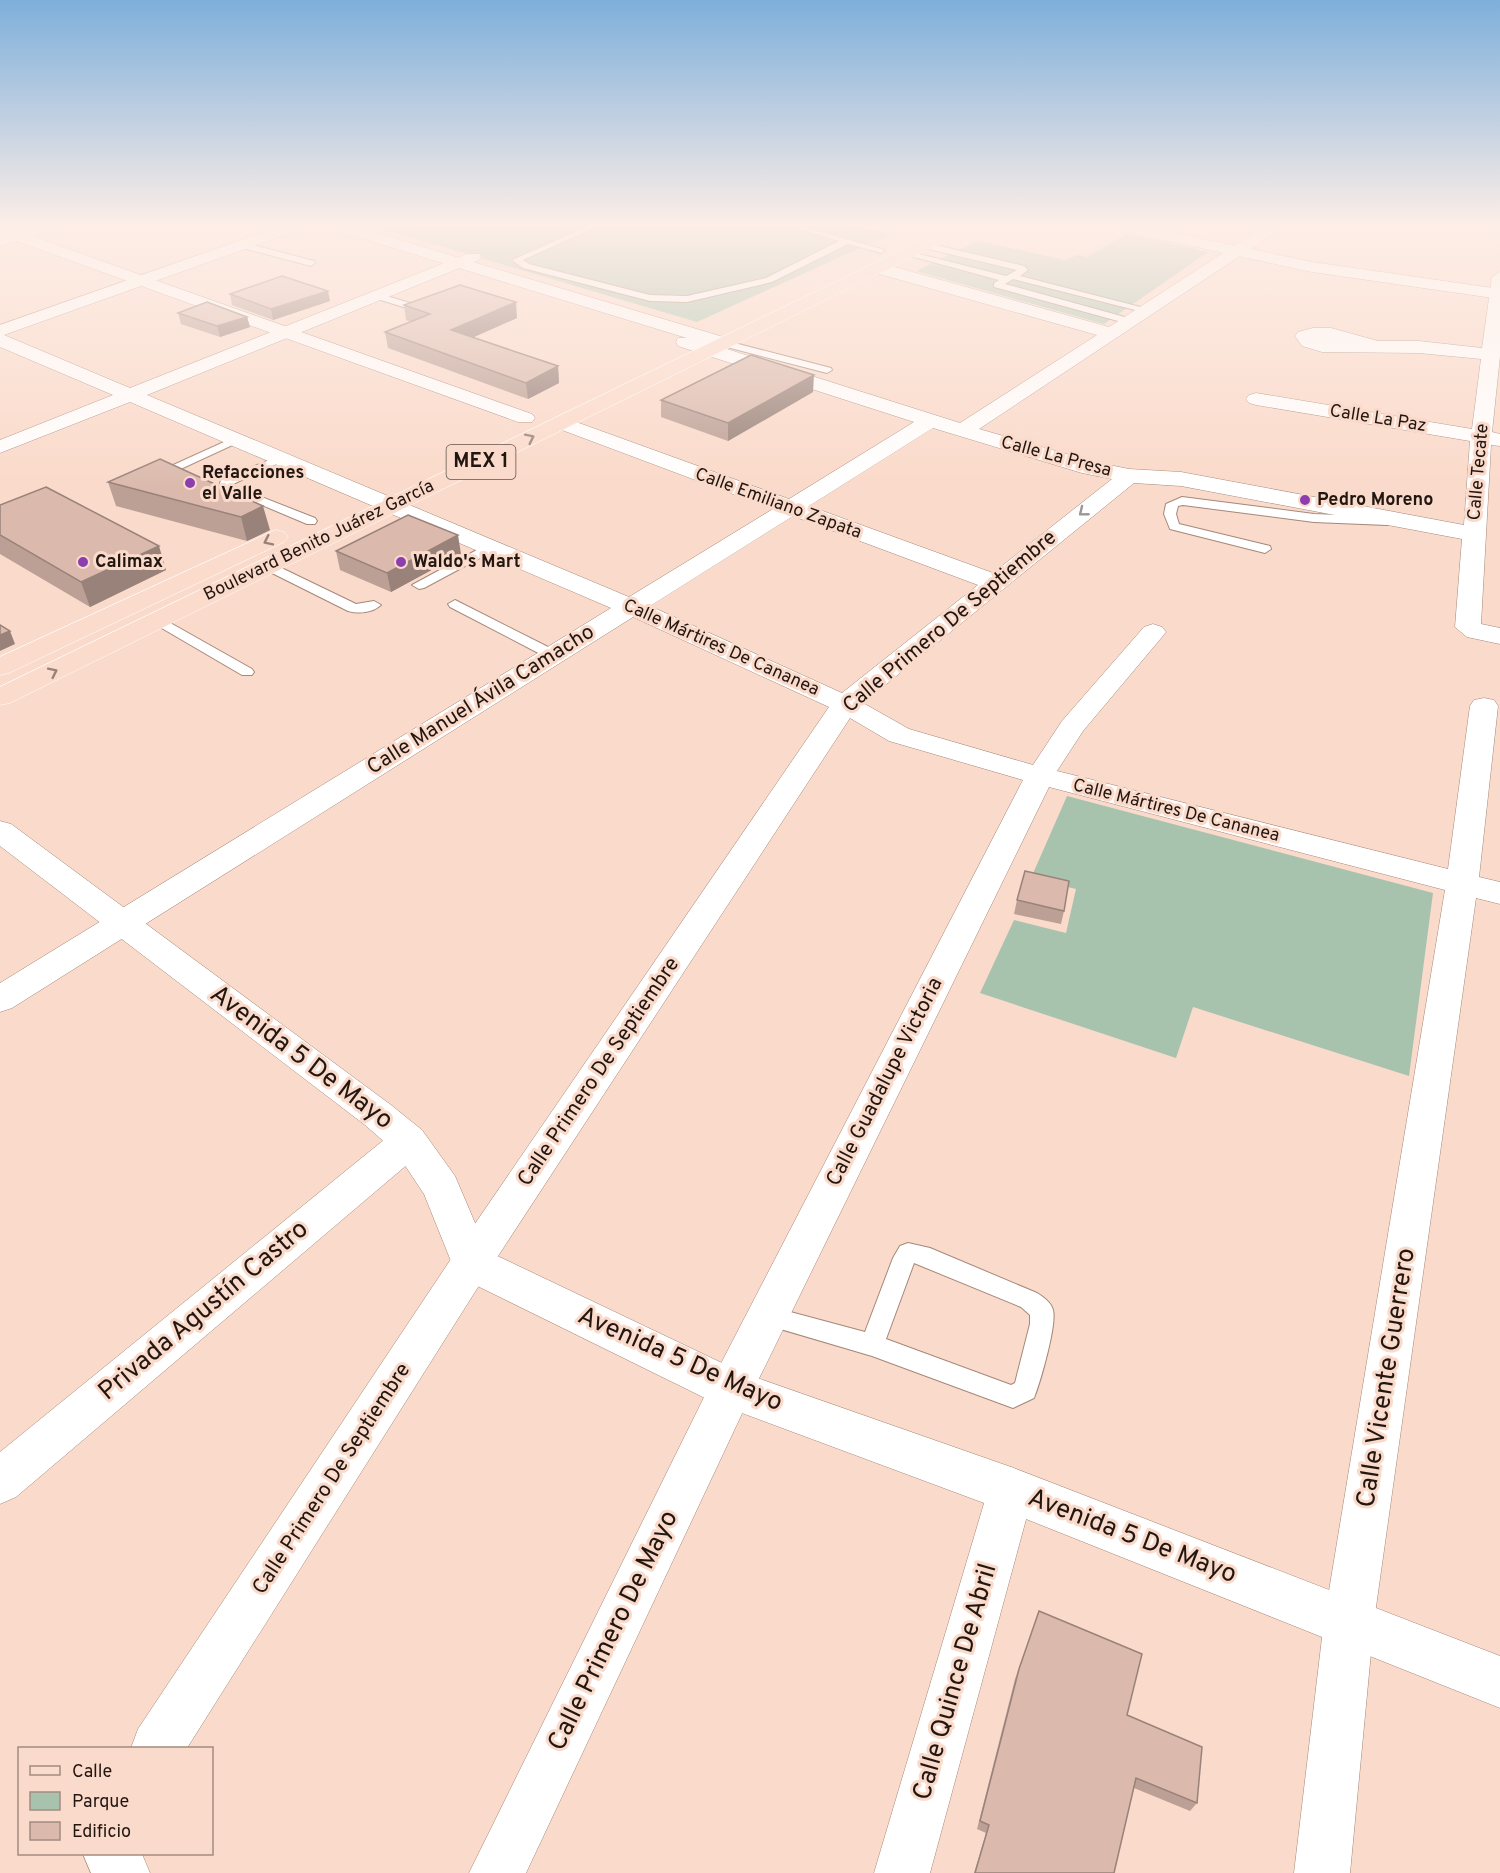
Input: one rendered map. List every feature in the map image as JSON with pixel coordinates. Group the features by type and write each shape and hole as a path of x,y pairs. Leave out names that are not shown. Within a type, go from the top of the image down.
{"main road":[{"name":"Boulevard Benito Juárez García","path":"504,428 760,314"},
{"name":"Boulevard Benito Juárez García","path":"0,697 269,566 388,496 561,423 705,340"},
{"name":"Boulevard Benito Juárez García","path":"0,667 365,496"}],"street":[{"path":"0,331 48,314"},
{"path":"235,314 533,414"},
{"path":"272,314 533,414"},
{"path":"0,447 332,314"},
{"name":"Calle La Presa","path":"629,314 930,421 1090,468 1129,476 1181,479 1473,534"},
{"path":"1053,314 1111,333"},
{"path":"962,430 1140,314"},
{"name":"Calle Tecate","path":"1496,314 1491,354 1491,438 1473,534 1468,627 1470,630 1500,636"},
{"name":"Calle Mártires De Cananea","path":"0,340 365,496 388,496 488,548 631,607 845,704 899,735 1040,776 1481,888"},
{"path":"1375,346 1419,347 1491,354"},
{"name":"Calle La Paz","path":"1256,399 1491,438"},
{"name":"Calle Manuel Ávila Camacho","path":"0,999 930,421"},
{"name":"Calle Emiliano Zapata","path":"561,423 789,509 996,583"},
{"name":"Calle Primero De Septiembre","path":"158,1747 471,1263 845,704 1129,476"},
{"name":"Calle Guadalupe Victoria","path":"731,1389 1040,776 1072,727 1153,632"},
{"name":"Calle Vicente Guerrero","path":"1322,1873 1349,1621 1481,888 1484,706"},
{"name":"Avenida 5 De Mayo","path":"0,831 378,1115 409,1141 441,1187 471,1263 731,1389 1011,1490 1500,1682"},
{"name":"Privada Agustín Castro","path":"0,1481 409,1141"},
{"name":"Calle Primero De Mayo","path":"497,1873 731,1389"},
{"name":"Calle Quince De Abril","path":"902,1873 1011,1490"},
{"path":"112,1855 122,1873"}],"lane":[{"path":"1105,314 1129,321"},
{"path":"705,340 827,370"},
{"path":"141,482 236,440"},
{"path":"279,459 225,483 225,487 311,521"},
{"path":"1265,549 1174,526 1170,514 1172,504 1182,501 1314,518 1403,522"},
{"path":"419,585 488,548"},
{"path":"269,566 353,608 362,609 374,605"},
{"path":"455,604 553,655"},
{"path":"158,620 247,672"},
{"path":"768,1316 872,1345 1013,1397 1025,1390 1042,1324 1042,1310 1029,1299 922,1255 908,1253 901,1265 872,1345"}],"green space":[{"path":"671,314 714,314 697,322"},
{"path":"1070,314 1118,314 1104,324"},
{"path":"1067,796 1433,893 1409,1076 1193,1007 1176,1058 980,993 1014,920 1066,933 1076,889 1031,878"}],"building":[{"path":"182,314 240,314 247,317 217,326"},
{"path":"429,314 487,314 451,330 558,366 526,383 385,332"},
{"path":"751,355 814,375 728,423 661,400"},
{"path":"160,459 263,506 241,517 108,482"},
{"path":"46,487 159,546 81,582 0,535 0,505"},
{"path":"408,515 458,535 387,573 336,551"},
{"path":"0,625 10,631 0,635"},
{"path":"1025,871 1069,881 1064,911 1017,900"},
{"path":"1039,1611 1142,1654 1127,1715 1202,1747 1197,1803 1136,1778 1114,1873 975,1873 989,1825 980,1821 1019,1669"}],"place":[{"name":"Refacciones el Valle","path":"190,483"},
{"name":"Pedro Moreno","path":"1305,500"},
{"name":"Calimax","path":"83,562"},
{"name":"Waldo's Mart","path":"401,562"}]}
